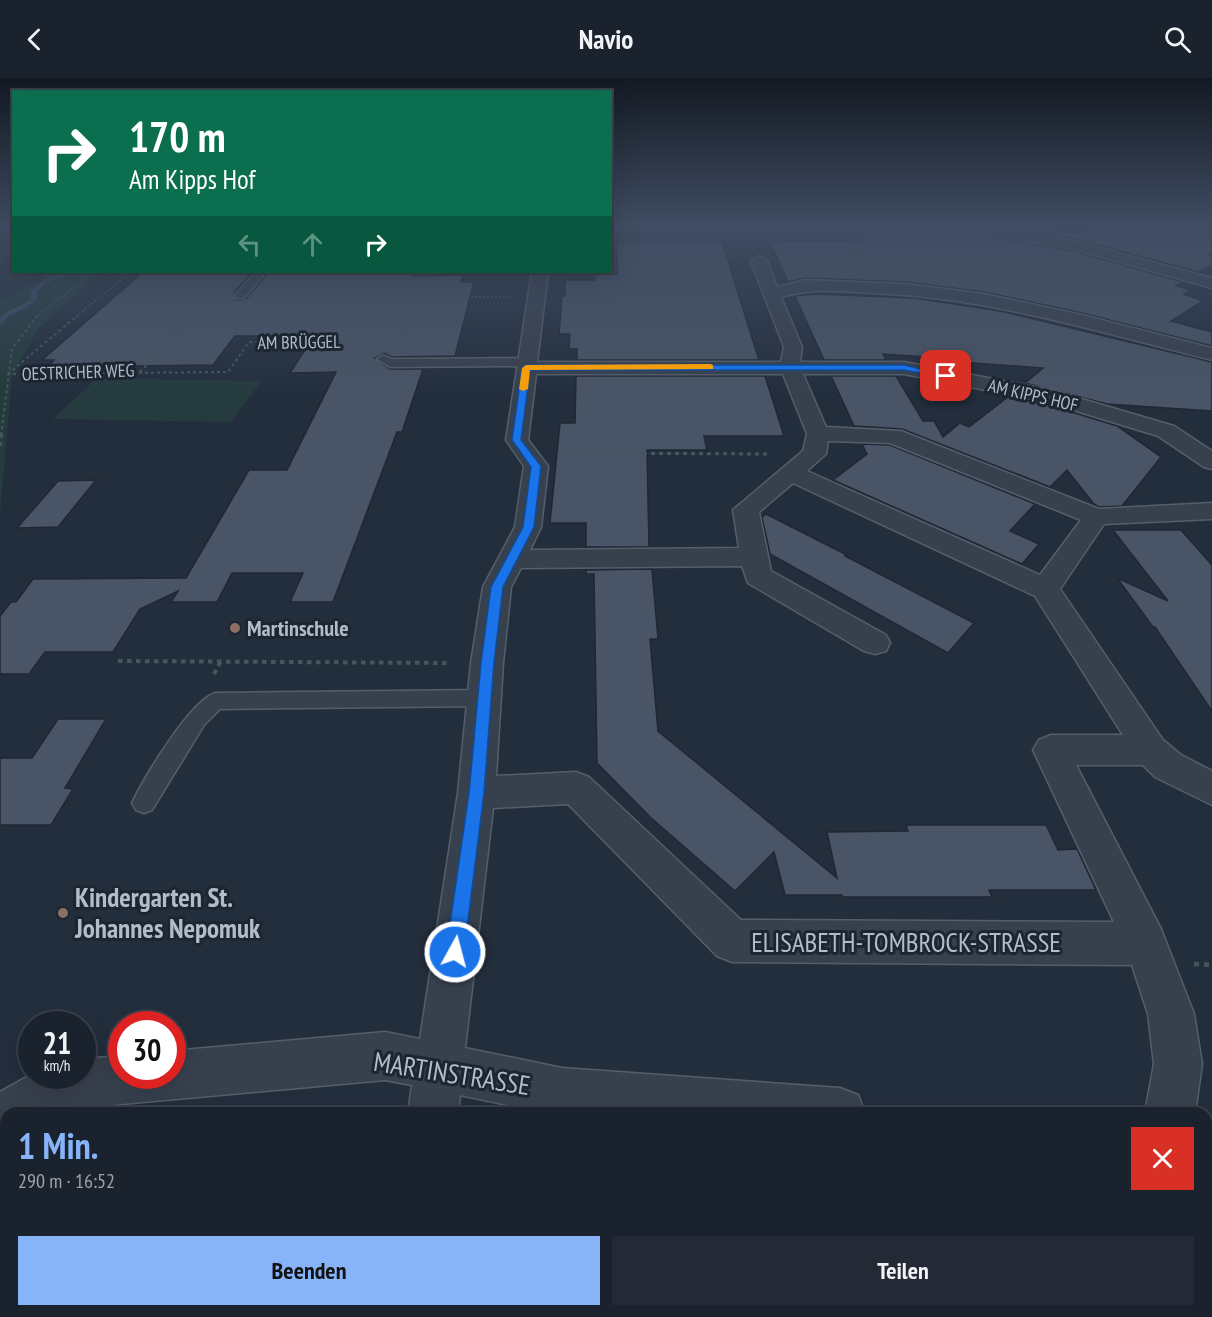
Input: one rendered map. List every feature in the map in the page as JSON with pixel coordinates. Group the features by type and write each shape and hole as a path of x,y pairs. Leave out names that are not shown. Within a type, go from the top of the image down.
{"street":[{"path":"768,281 771,294 794,347 790,366 818,434 814,454 793,474 746,510 758,576 875,643"},
{"path":"803,281 805,285"},
{"path":"434,1107 476,793 487,663 497,587 528,527 532,498 536,466 517,440 539,284"},
{"path":"771,294 805,285 906,289 984,299 1082,320 1212,354"},
{"name":"AM KIPPS HOF","path":"526,365 904,368 1051,396 1166,431 1212,439"},
{"name":"AM KIPPS HOF","path":"1166,431 1212,462"},
{"path":"818,434 893,436 1096,517 1212,511"},
{"path":"793,474 1045,590 1151,750 1168,766 1212,789"},
{"path":"1045,590 1096,517"},
{"path":"513,559 754,557"},
{"path":"1151,750 1052,750 1146,944 1172,1014 1178,1064 1171,1107"},
{"name":"ELISABETH-TOMBROCK-STRASSE","path":"476,793 576,788 732,941 1146,944"},
{"name":"MARTINSTRASSE","path":"186,1074 385,1056 562,1092 761,1107"},
{"name":"MARTINSTRASSE","path":"22,1107 60,1085 108,1081"}],"lane":[{"path":"240,296 253,281"},
{"path":"386,361 526,365"},
{"path":"144,803 196,720 215,701 484,698"}],"path":[{"path":"0,446 4,427 7,374 12,349 33,319 82,281"},
{"name":"OESTRICHER WEG","path":"7,374 119,281"},
{"path":"386,361 422,281"},
{"path":"416,297 539,284"},
{"name":"OESTRICHER WEG","path":"7,374 140,372 210,297 416,297"},
{"name":"AM BRÜGGEL","path":"140,372 228,372 249,342 376,341"},
{"path":"526,452 726,454"},
{"path":"118,661 487,663"}],"green space":[{"path":"36,281 92,281 38,329 12,376 0,514 0,301"},
{"path":"97,378 262,381 231,422 53,419"}],"building":[{"path":"133,281 245,281 234,292 236,300 246,299 261,281 474,282 455,356 392,357 384,353 375,358 390,369 423,369 402,432 397,432 333,602 290,602 303,573 232,573 217,602 171,602 178,591 140,609 113,652 45,652 29,674 0,674 0,616 11,602 16,602 33,579 186,578 249,470 287,470 336,372 290,373 314,336 235,336 213,365 48,367 54,360 42,360"},
{"path":"565,281 734,281 759,360 577,360 577,349 569,349 570,334 559,334 562,296 565,296"},
{"path":"876,281 1179,281 1183,282 1176,286 1191,290 1184,294 1203,301 1171,321 1212,332 1212,346 1082,313 984,292 906,282"},
{"path":"815,294 914,298 1000,311 1212,362 1212,411 1107,404 1025,383 1043,368 883,354 886,360 824,360 795,296"},
{"path":"576,376 765,376 784,436 704,436 707,450 647,450 649,547 586,547 586,523 550,523 560,423 575,423"},
{"path":"831,376 896,376 923,421 934,421 943,437 960,423 969,427 1008,397 1046,404 1117,426 1161,457 1122,506 1099,507 1094,504 1067,470 1050,487 902,429 854,426"},
{"path":"862,444 890,445 1035,504 1010,531 1039,544 1022,564 833,480 867,454"},
{"path":"96,480 58,527 17,528 58,481"},
{"path":"766,514 974,623 948,653 770,554 762,517"},
{"path":"1113,530 1181,530 1212,565 1212,711 1155,627 1117,578 1168,601"},
{"path":"652,569 658,639 650,639 658,731 837,878 827,832 908,831 906,825 1046,825 1058,850 1077,849 1096,890 989,890 992,897 785,895 774,852 735,891 650,817 597,763 594,574 586,574 586,570"},
{"path":"58,719 106,719 65,788 73,789 51,825 0,825 0,758 32,758"}],"waterway":[{"path":"0,323 8,313 30,303 34,299 33,292 47,281"}],"slow traffic":[{"path":"523,389 526,368 710,367"}],"place":[{"name":"Martinschule","path":"235,628"},
{"name":"Kindergarten St. Johannes Nepomuk","path":"63,913"}],"route":[{"path":"455,952 476,793 487,663 497,587 528,527 536,466 517,440 526,368 790,366 904,368 946,376"}]}
